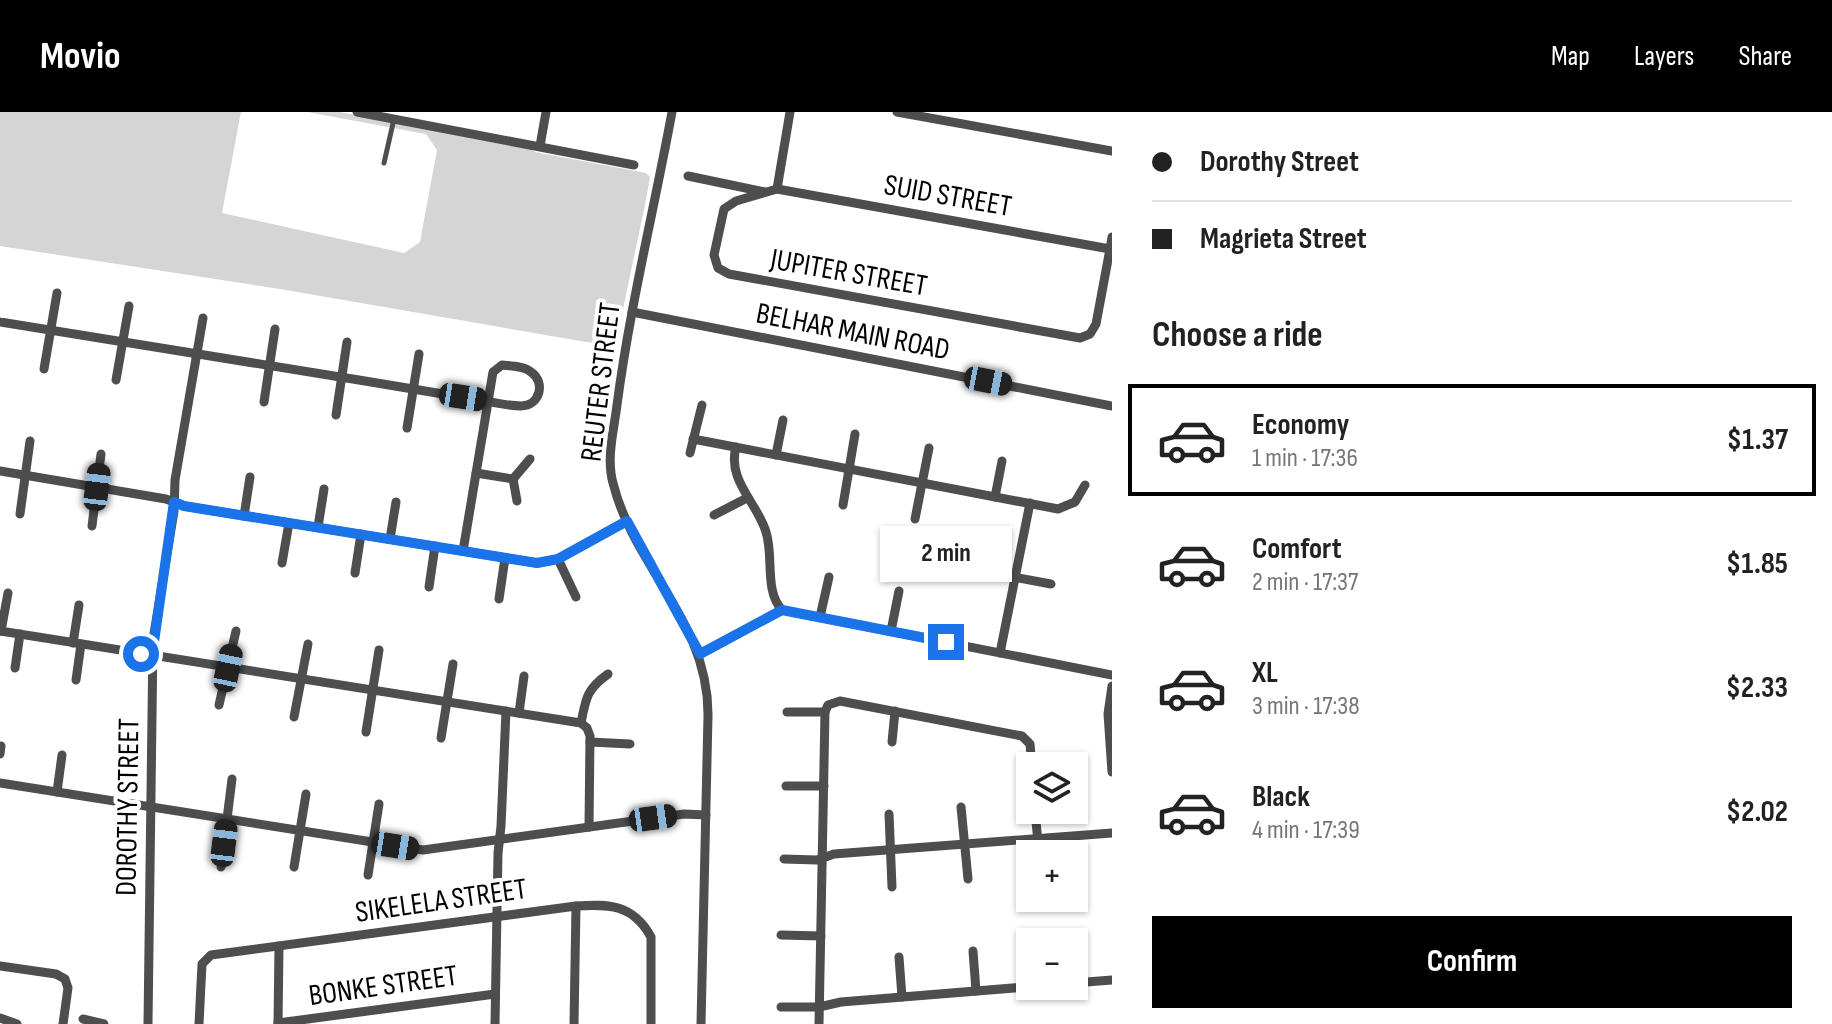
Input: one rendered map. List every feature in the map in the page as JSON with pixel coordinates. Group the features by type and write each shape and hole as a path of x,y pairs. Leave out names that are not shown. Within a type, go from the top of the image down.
{"street":[{"path":"357,112 634,165"},
{"path":"540,146 546,112"},
{"name":"REUTER STREET","path":"672,112 632,312 610,469 627,521 700,654 706,676 701,1024"},
{"path":"773,191 790,112"},
{"path":"897,112 1112,151"},
{"name":"SUID STREET","path":"688,176 1110,249"},
{"name":"JUPITER STREET","path":"773,191 736,201 724,209 714,255 718,268 725,273 1074,338 1090,334 1096,324 1110,249"},
{"path":"1110,249 1112,237"},
{"path":"44,369 57,293"},
{"path":"116,380 129,306"},
{"name":"BELHAR MAIN ROAD","path":"632,312 1112,406"},
{"name":"DOROTHY STREET","path":"148,1024 152,656 175,480 203,318"},
{"path":"0,322 488,401 528,405 538,397 539,382 528,369 499,366 493,372 488,401 463,551"},
{"path":"264,402 275,329"},
{"path":"336,415 347,342"},
{"path":"407,428 419,354"},
{"path":"690,453 702,405"},
{"path":"776,455 783,420"},
{"path":"843,505 855,434"},
{"path":"693,439 1064,508 1079,499 1085,485"},
{"path":"20,514 30,441"},
{"path":"736,447 733,457 735,472 765,529 773,597 782,610"},
{"path":"915,519 929,448"},
{"path":"92,526 101,454"},
{"path":"513,479 530,459"},
{"path":"995,497 1002,461"},
{"path":"0,471 97,487 184,506 537,563 558,559 627,521"},
{"path":"476,473 513,479"},
{"path":"244,516 250,477"},
{"path":"513,479 517,501"},
{"path":"318,527 324,489"},
{"path":"714,515 747,498"},
{"path":"390,539 396,502"},
{"path":"1000,653 1030,503"},
{"path":"282,563 289,523"},
{"path":"355,573 361,534"},
{"path":"429,587 435,546"},
{"path":"499,599 505,558"},
{"path":"558,559 576,597"},
{"path":"976,570 1051,584"},
{"path":"820,617 829,577"},
{"path":"891,631 899,591"},
{"path":"8,593 1,631 581,723 589,732 590,742 589,827"},
{"path":"76,680 79,605"},
{"path":"700,654 782,610 1112,675"},
{"path":"219,705 236,631"},
{"path":"15,668 20,634"},
{"path":"294,717 308,644"},
{"path":"366,732 379,650"},
{"path":"441,738 453,664"},
{"path":"581,723 586,694 608,674"},
{"path":"519,713 524,676"},
{"path":"1112,686 1108,714 1112,772"},
{"path":"819,1024 825,712 828,705 837,700 1022,736 1030,744 1031,752"},
{"path":"495,1024 499,839 506,711"},
{"path":"892,742 895,711"},
{"path":"787,712 825,712"},
{"path":"590,742 630,744"},
{"path":"57,792 62,755"},
{"path":"221,867 232,779"},
{"path":"0,783 429,850 684,814 706,815"},
{"path":"786,786 824,786"},
{"path":"294,867 306,794"},
{"path":"368,875 379,804"},
{"path":"961,807 968,879"},
{"path":"889,814 892,887"},
{"path":"1036,824 1037,839"},
{"path":"784,859 1112,833"},
{"name":"SIKELELA STREET","path":"199,1024 202,964 205,958 215,954 576,906 605,905 618,907 649,932 651,1024"},
{"path":"574,1024 576,906"},
{"path":"781,935 821,936"},
{"path":"278,1024 279,946"},
{"path":"973,951 976,991"},
{"path":"899,957 902,997"},
{"path":"0,966 56,974 65,979 68,988 63,1024"},
{"path":"1088,982 1112,980"},
{"path":"781,1007 819,1007 841,1002 1016,988"},
{"name":"BONKE STREET","path":"278,1024 495,994"},
{"path":"0,1018 17,1024"},
{"path":"83,1019 99,1024"}],"lane":[{"path":"384,163 394,119"}],"shaded area":[{"path":"0,112 241,112 222,213 404,253 420,242 437,150 426,134 307,112 339,112 527,146 535,152 646,173 650,177 646,200 615,347 280,289 0,246"}],"route":[{"path":"141,654 152,656 174,502 537,563 558,559 627,521 700,654 782,610 946,642"}]}
